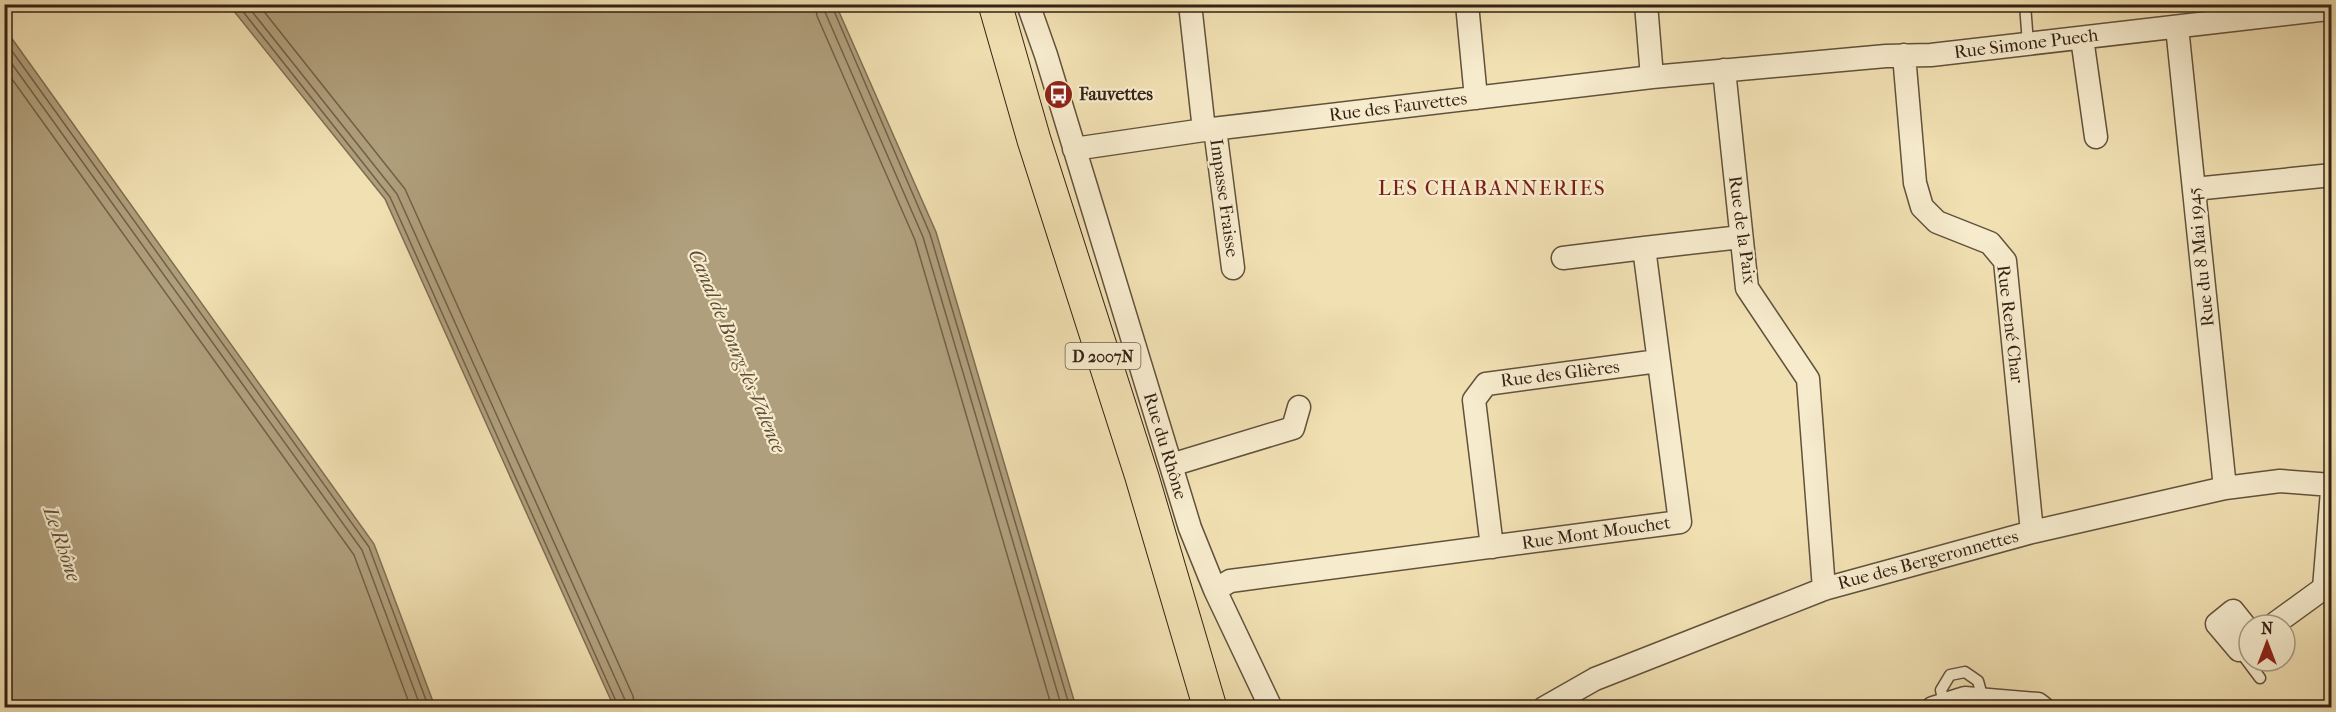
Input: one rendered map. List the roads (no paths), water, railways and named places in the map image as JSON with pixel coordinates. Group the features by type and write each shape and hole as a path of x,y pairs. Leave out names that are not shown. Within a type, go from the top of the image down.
{"main road":[{"name":"D 2007N","path":"995,4 1034,140 1142,477 1210,708"}],"street":[{"name":"Rue du Rhône","path":"1028,4 1046,55 1191,528 1215,590 1271,708"},
{"name":"Impasse Fraisse","path":"1190,4 1233,268"},
{"path":"1467,4 1476,98"},
{"path":"1646,4 1652,77"},
{"name":"Rue Simone Puech","path":"1724,70 1904,55 1931,55 2082,38 2177,27 2233,12 2328,9"},
{"name":"Rue du 8 Mai 1945","path":"2177,27 2225,488"},
{"path":"2082,38 2096,137"},
{"name":"Rue René Char","path":"1904,55 1915,183 1922,207 1937,222 1990,243 2005,261 2032,532"},
{"name":"Rue des Fauvettes","path":"1074,149 1209,130 1724,70"},
{"name":"Rue de la Paix","path":"1724,70 1747,288 1808,379 1824,589"},
{"path":"2194,189 2331,175"},
{"path":"1563,258 1741,237"},
{"name":"Rue Mont Mouchet","path":"1215,590 1230,581 1680,522 1644,248"},
{"name":"Rue des Glières","path":"1492,547 1474,400 1486,384 1658,362"},
{"path":"1171,465 1293,428 1299,407"},
{"path":"2303,482 2318,473 2331,469"},
{"name":"Rue des Bergeronnettes","path":"1544,708 1595,679 1824,589 2032,532 2225,488 2280,480 2331,485"},
{"path":"2290,613 2324,588 2331,491"},
{"path":"1938,706 1965,698 2038,704 2043,708"}],"lane":[{"path":"2025,4 2028,44"},
{"path":"2258,673 2260,678"}],"water":[{"name":"Canal de Bourg-lès-Valence","path":"229,5 836,5 936,232 1076,707 614,707 385,199"},
{"name":"Le Rhône","path":"5,29 374,544 435,707 5,707"}],"place":[{"name":"Fauvettes","path":"1058,94"}],"district":[{"name":"LES CHABANNERIES","path":"1492,188"}]}
